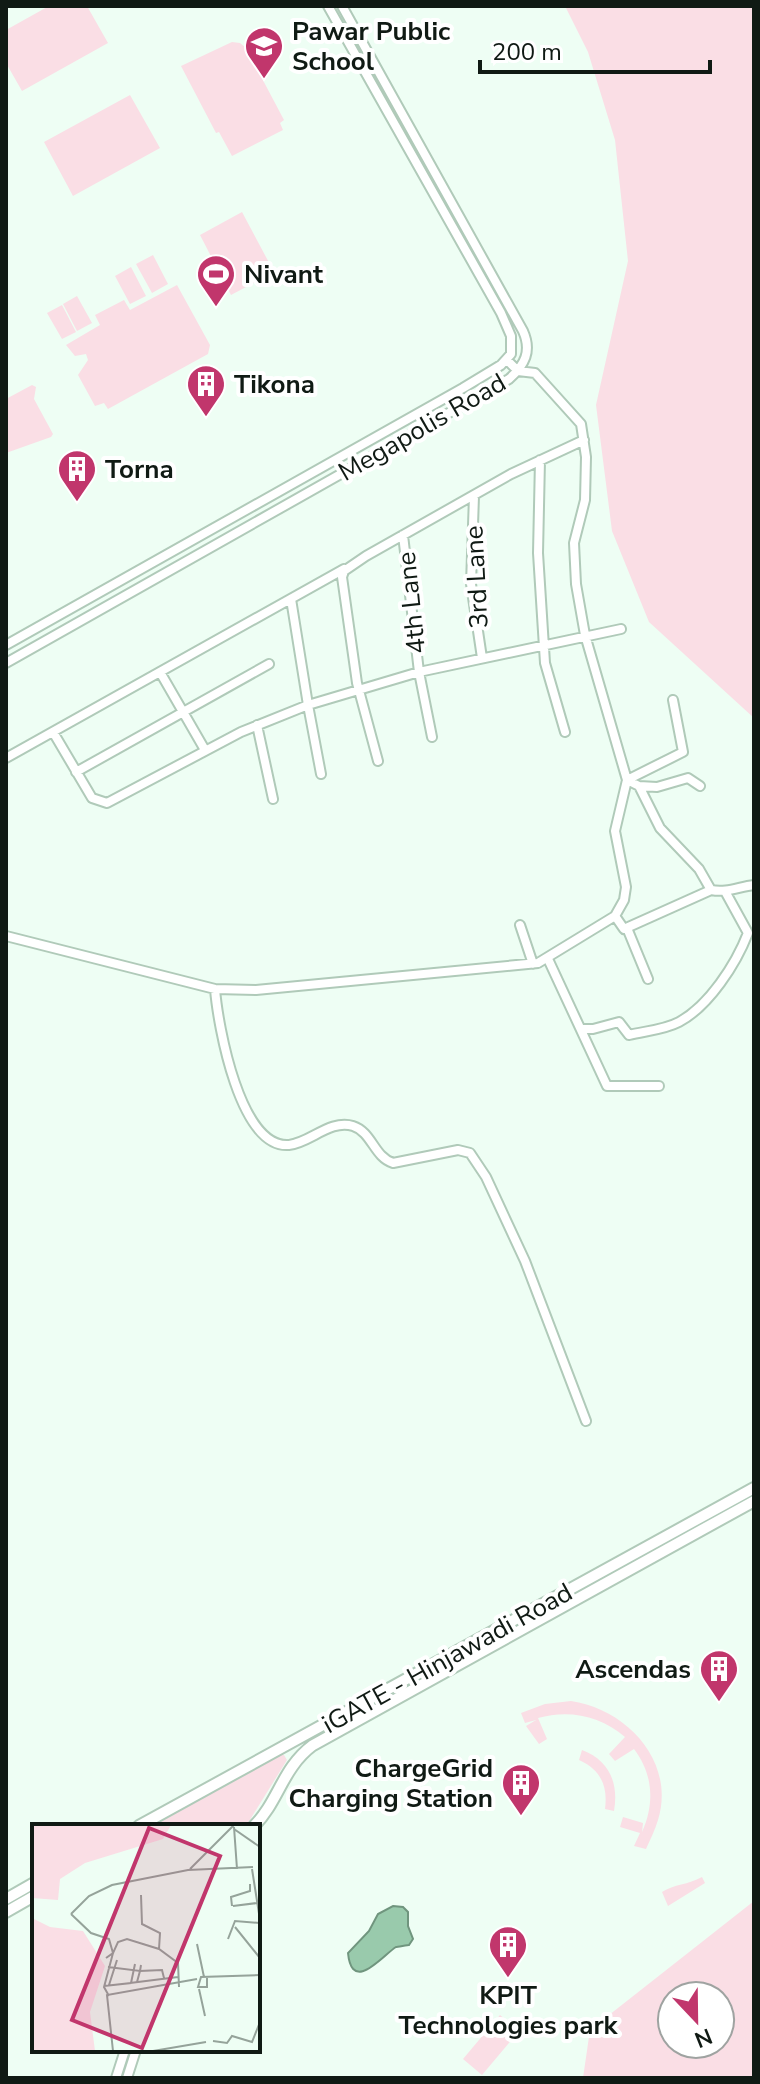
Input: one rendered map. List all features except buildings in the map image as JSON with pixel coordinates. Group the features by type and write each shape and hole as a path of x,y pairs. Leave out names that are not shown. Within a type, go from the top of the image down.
{"main road":[{"name":"iGATE - Hinjawadi Road","path":"143,1824 754,1488"},
{"name":"iGATE - Hinjawadi Road","path":"256,1824 295,1760 313,1745 754,1501"},
{"path":"287,1746 295,1760"},
{"path":"6,1899 32,1884"},
{"path":"6,1912 32,1897"}],"street":[{"name":"Megapolis Road","path":"6,645 463,388 507,360 513,344 501,313 328,6"},
{"name":"Megapolis Road","path":"6,663 496,387 518,371 525,361 528,348 523,331 342,6"},
{"path":"6,936 215,989 256,990 533,964 548,959 615,916 624,900 626,887 615,831 627,780 585,635 576,584 574,543 585,500 586,457 581,424 535,373 518,371 507,360"},
{"path":"6,758 403,535 540,460 584,440"},
{"path":"540,460 538,553 545,663 565,732"},
{"name":"3rd Lane","path":"474,496 471,584 482,658"},
{"name":"4th Lane","path":"403,535 419,672 432,737"},
{"path":"352,565 342,577 357,683 378,761"},
{"path":"291,599 321,774"},
{"path":"53,732 92,798 107,803 205,750 308,705 419,672 621,629"},
{"path":"76,772 269,664"},
{"path":"160,672 205,750"},
{"path":"627,780 683,752 673,700"},
{"path":"257,725 273,799"},
{"path":"627,780 639,786 657,787 688,778 700,786"},
{"path":"639,786 660,828 699,869 711,890"},
{"path":"615,916 624,929 711,890 726,893 740,886 754,885"},
{"path":"581,1029 619,1022 629,1035 677,1024 694,1013 722,983 748,933 726,893"},
{"path":"520,925 533,964"},
{"path":"627,928 648,979"},
{"path":"548,959 607,1086 659,1086"},
{"path":"215,989 218,1022 231,1070 250,1116 263,1137 278,1145 293,1144 337,1126 354,1126 366,1136 383,1160 393,1163 458,1150 470,1153 486,1177 525,1261 586,1421"},
{"path":"116,2078 124,2052"},
{"path":"127,2078 135,2052"}],"shaded area":[{"path":"49,6 87,6 108,43 22,91 6,63 6,30"},
{"path":"565,6 754,6 754,718 649,622 612,531 596,405 628,261 615,140 588,52"},
{"path":"232,42 246,48 284,120 280,123 283,130 232,156 219,132 216,133 181,66"},
{"path":"130,95 160,148 73,196 44,142"},
{"path":"242,212 274,272 231,295 200,235"},
{"path":"153,255 168,284 152,293 136,264"},
{"path":"131,267 146,296 130,304 115,276"},
{"path":"177,285 210,345 208,354 108,409 104,403 95,406 78,375 88,360 86,354 75,356 66,345 100,325 95,315 124,300 130,310"},
{"path":"77,296 92,323 77,331 63,304"},
{"path":"62,305 76,332 62,339 47,313"},
{"path":"32,385 36,387 34,399 53,434 6,453 6,399"},
{"path":"571,1701 591,1706 627,1727 642,1741 653,1759 660,1778 662,1798 658,1820 646,1849 634,1846 640,1833 620,1827 623,1817 643,1823 642,1832 650,1800 645,1768 634,1749 615,1761 609,1754 625,1737 595,1719 561,1714 538,1718 547,1739 539,1744 526,1726 536,1720 525,1723 521,1713 545,1704"},
{"path":"582,1750 599,1760 610,1774 615,1791 614,1811 605,1809 604,1786 598,1774 579,1760"},
{"path":"280,1755 287,1760 248,1823 157,1824"},
{"path":"702,1877 705,1883 668,1906 662,1892"},
{"path":"754,1901 754,2078 583,2078 590,2030"},
{"path":"393,1906 403,1907 408,1912 408,1926 413,1939 409,1945 396,1947 369,1968 356,1971 348,1953 369,1931 378,1914"},
{"path":"500,2015 519,2031 482,2075 463,2059"}],"place":[{"name":"Pawar Public School","path":"264,80"},
{"name":"Nivant","path":"216,308"},
{"name":"Tikona","path":"206,418"},
{"name":"Torna","path":"77,503"},
{"name":"Ascendas","path":"719,1703"},
{"name":"ChargeGrid Charging Station","path":"521,1817"},
{"name":"KPIT Technologies park","path":"508,1979"}]}
